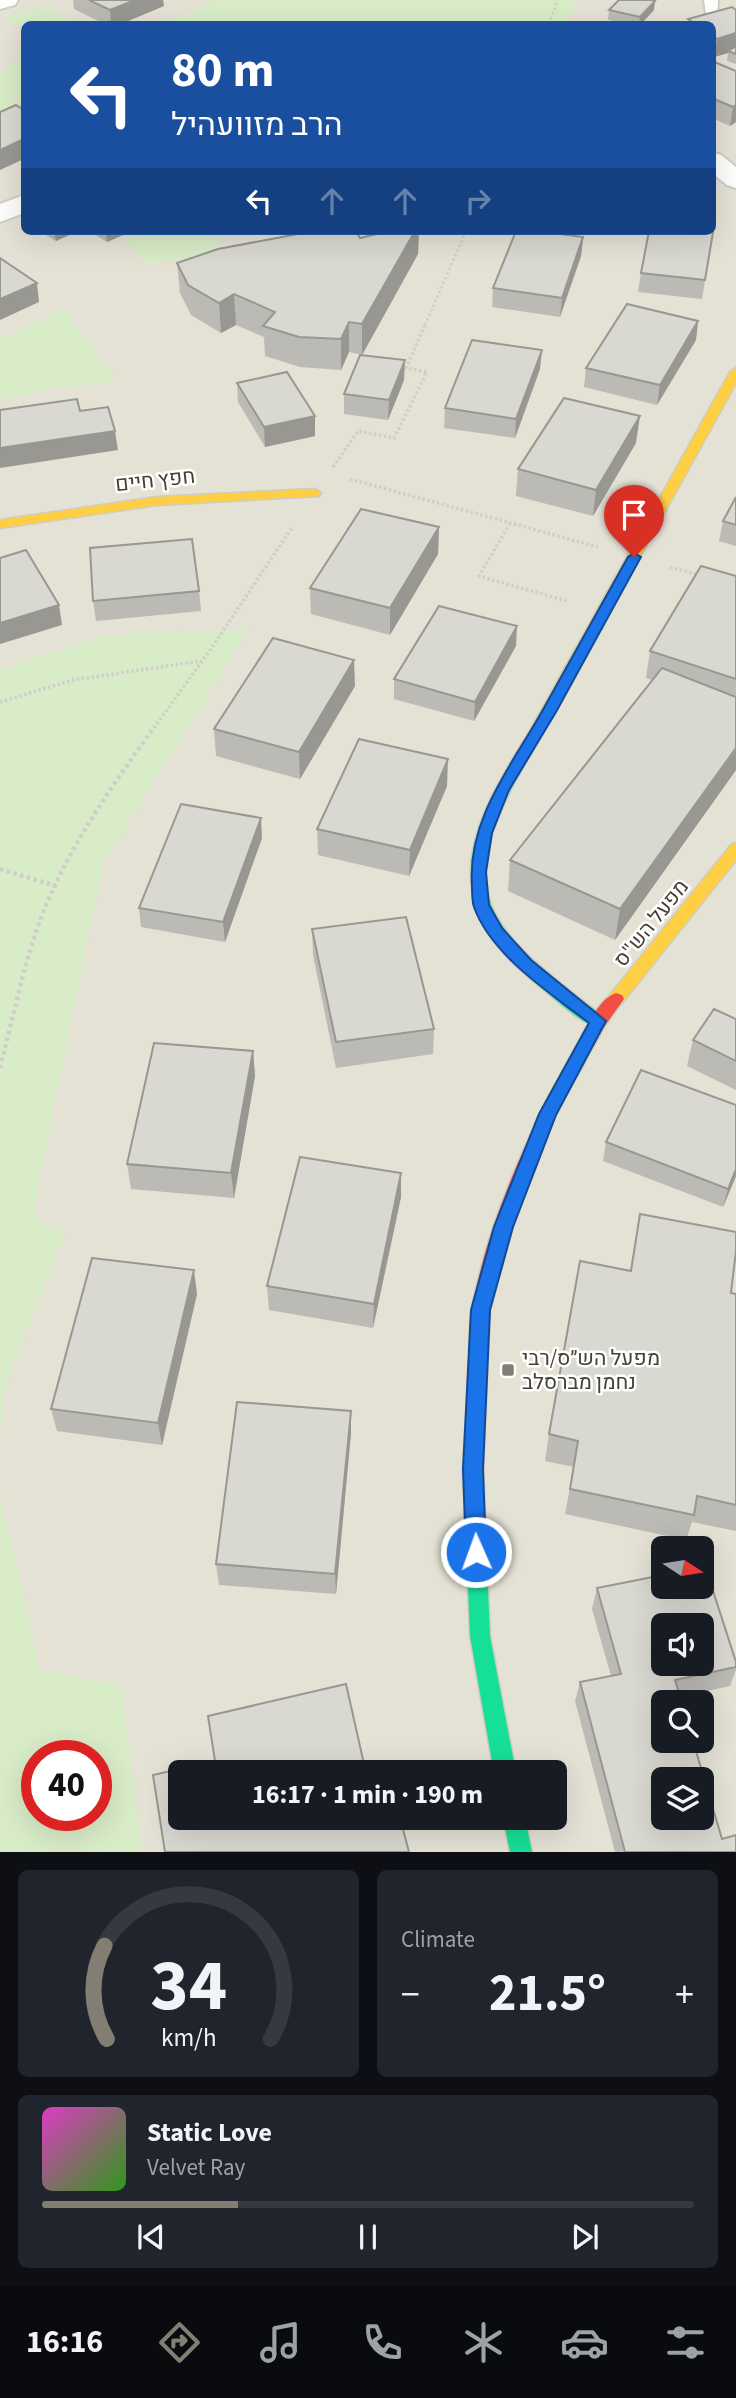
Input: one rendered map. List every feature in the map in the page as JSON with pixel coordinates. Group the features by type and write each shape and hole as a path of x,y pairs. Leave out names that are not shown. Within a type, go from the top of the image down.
{"street":[{"path":"0,2 7,0"},
{"path":"716,163 736,180"},
{"path":"0,214 21,204"},
{"path":"598,1021 525,964 497,932 481,906 478,872 485,833 502,789 549,712 736,372"},
{"name":"חפץ חיים","path":"0,524 61,512 147,501 228,494 315,493"},
{"name":"מפעל הש\"ס","path":"504,1760 480,1636 473,1469 481,1310 503,1227 547,1114 598,1021 736,849"},
{"path":"516,1830 521,1852"}],"lane":[{"path":"711,0 712,18"}],"path":[{"path":"550,21 558,0"},
{"path":"0,1068 23,979 48,901 87,826 136,750 202,661 358,432 394,438 428,372 406,368 464,235"},
{"path":"328,474 710,579"},
{"path":"510,523 479,576 604,611"},
{"path":"0,702 24,692 92,676 202,661"},
{"path":"0,869 56,886"}],"shaded area":[{"path":"0,0 736,0 736,1852 0,1852"}],"green space":[{"path":"218,0 576,0 569,21 169,21"},
{"path":"51,7 72,21 21,21 21,27 4,18"},
{"path":"21,57 21,108 0,116 0,74"},
{"path":"139,235 212,235 223,251 146,265 126,241"},
{"path":"64,309 117,382 57,388 0,399 0,340"},
{"path":"249,629 103,862 37,1190 36,1220 65,1232 5,1385 0,1437 0,669 107,635"},
{"path":"0,1493 40,1670 121,1685 142,1852 0,1852"}],"building":[{"path":"89,0 135,0 110,10"},
{"path":"619,0 655,1 640,17 609,10"},
{"path":"732,7 736,10 736,33 717,39 716,21 688,19"},
{"path":"736,46 736,54 728,51"},
{"path":"716,63 736,71 736,105 733,107 716,100"},
{"path":"16,105 21,108 21,140 0,150 0,112"},
{"path":"293,235 358,235 360,238 372,235 413,235 362,324 349,322 341,339 299,337 263,326 275,312 234,294 219,303 188,285 177,263 218,249"},
{"path":"514,235 583,237 562,298 493,288"},
{"path":"648,235 712,235 705,280 641,273"},
{"path":"0,258 37,283 0,299"},
{"path":"627,304 698,321 660,385 586,368"},
{"path":"472,340 542,350 516,419 445,408"},
{"path":"360,355 405,360 389,400 344,394"},
{"path":"287,372 315,416 264,427 237,383"},
{"path":"564,398 640,416 596,490 518,469"},
{"path":"77,399 80,411 108,407 115,431 0,448 0,410"},
{"path":"736,497 736,525 723,521"},
{"path":"361,509 439,527 390,608 310,588"},
{"path":"192,539 199,591 93,601 90,548"},
{"path":"26,550 59,605 0,623 0,558"},
{"path":"701,566 736,576 736,679 650,651"},
{"path":"439,606 517,626 475,702 394,679"},
{"path":"273,638 354,660 299,752 214,729"},
{"path":"662,668 736,697 736,748 620,909 510,860"},
{"path":"359,739 448,759 410,850 317,829"},
{"path":"181,804 261,818 223,922 139,908"},
{"path":"406,917 434,1029 336,1042 312,929"},
{"path":"714,1009 736,1019 736,1061 693,1040"},
{"path":"154,1043 253,1051 231,1173 127,1164"},
{"path":"641,1070 736,1105 736,1169 728,1189 606,1142"},
{"path":"300,1157 401,1173 374,1304 267,1286"},
{"path":"640,1214 736,1232 731,1293 736,1294 736,1505 697,1496 694,1515 570,1489 578,1441 549,1434 580,1261 631,1271"},
{"path":"92,1258 194,1270 158,1423 51,1409"},
{"path":"237,1402 351,1411 335,1574 216,1564"},
{"path":"651,1577 651,1600 714,1600 714,1594 736,1667 714,1672 714,1613 651,1613 651,1676 694,1676 675,1680 678,1690 651,1690 651,1753 697,1753 701,1767 651,1767 651,1830 714,1830 714,1812 722,1839 736,1835 736,1852 625,1852 580,1682 621,1674 597,1588"},
{"path":"346,1684 363,1760 215,1760 208,1716"},
{"path":"168,1772 168,1830 403,1830 409,1852 165,1852 153,1775"}],"traffic: fast":[{"path":"530,743 505,784 485,830 477,878 481,902 491,924 513,953 540,978 598,1022"},
{"path":"478,1373 473,1469 480,1636 503,1760"},
{"path":"516,1830 521,1852"}],"traffic: slow":[{"path":"530,743 736,372"},
{"path":"0,524 157,501 315,493"},
{"path":"616,999 736,849"}],"traffic: jam":[{"path":"478,1373 481,1310 503,1227 547,1114 598,1022 616,999"}],"place":[{"name":"מפעל הש״ס/רבי נחמן מברסלב","path":"508,1370"}],"route":[{"path":"476,1552 473,1469 481,1310 503,1227 547,1114 598,1021 525,964 497,932 481,906 478,872 485,833 502,789 549,712 634,557"}]}
